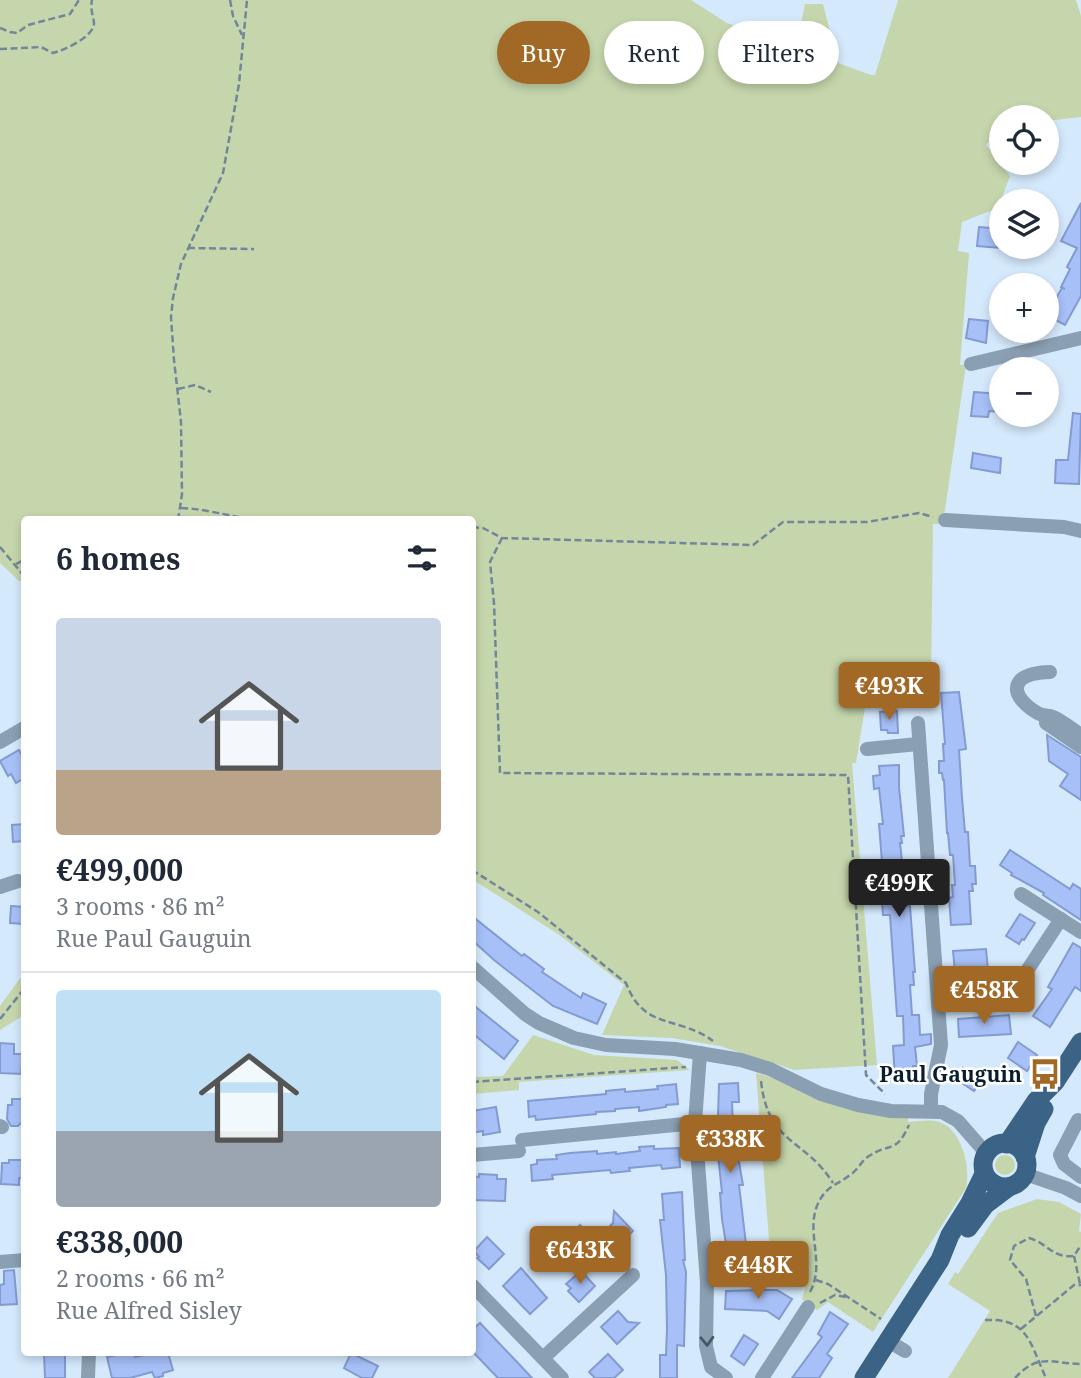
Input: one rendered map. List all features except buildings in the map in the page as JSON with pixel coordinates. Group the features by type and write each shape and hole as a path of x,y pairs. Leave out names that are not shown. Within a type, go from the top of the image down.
{"main road":[{"path":"1007,1144 1036,1101 1055,1082 1081,1042"},
{"path":"940,1260 985,1205 1016,1184 1025,1166 1035,1123 1047,1104 1055,1082"},
{"path":"1009,1187 997,1186 987,1179 982,1167 986,1153 996,1145 1015,1146 1025,1166"},
{"path":"864,1378 897,1346 950,1235 984,1174"}],"street":[{"path":"971,364 1081,338"},
{"path":"945,520 1064,527 1081,531"},
{"path":"1050,672 1019,681 1017,685 1021,699 1043,716 1046,724 1081,747"},
{"path":"1043,716 1051,716 1081,735"},
{"path":"918,723 941,1045 931,1111"},
{"path":"0,741 21,730"},
{"path":"867,749 918,744"},
{"path":"0,887 18,881"},
{"path":"1021,894 1081,932"},
{"path":"938,998 1010,990 1017,986 1061,919"},
{"path":"476,970 526,1014 565,1035 606,1045 675,1049 758,1065 821,1094 858,1105 891,1111 942,1112 951,1116 986,1153"},
{"path":"700,1053 695,1123 707,1282 706,1346 712,1367 726,1378"},
{"path":"1081,1122 1078,1120 1060,1155 1064,1164 1081,1177"},
{"path":"476,1154 695,1123"},
{"path":"1025,1166 1081,1196"},
{"path":"0,1262 21,1260"},
{"path":"543,1358 633,1275"},
{"path":"476,1289 562,1378"},
{"path":"762,1378 808,1307"},
{"path":"88,1378 89,1356"}],"path":[{"path":"0,28 16,33 28,25 70,14 79,0"},
{"path":"0,49 41,47 53,53 69,49 92,30 94,24 90,10 93,0"},
{"path":"230,0 233,16 244,38"},
{"path":"179,516 181,422 171,317 181,264 223,173 232,133 247,0"},
{"path":"188,248 254,249"},
{"path":"178,389 195,385 211,392"},
{"path":"181,508 207,509 229,516"},
{"path":"476,527 502,538 753,545 783,522 867,522 919,513 945,520"},
{"path":"502,538 490,562 500,773 848,775 866,1075 890,1097"},
{"path":"0,547 21,572"},
{"path":"16,564 21,562"},
{"path":"476,874 538,912 626,983 632,999 642,1010 686,1026 719,1045"},
{"path":"0,1019 21,993"},
{"path":"476,1082 686,1067 700,1053"},
{"path":"760,1074 764,1103 774,1124 785,1138 818,1164 833,1184"},
{"path":"846,1297 831,1296 815,1308 808,1307 805,1301 816,1280 813,1217 818,1201 833,1184 851,1175 868,1157 894,1147 904,1135 912,1118"},
{"path":"1036,1316 1026,1279 1010,1260 1014,1246 1029,1238 1061,1257 1073,1256 1081,1245"},
{"path":"1021,1329 1074,1285 1081,1285 1073,1256"},
{"path":"816,1280 828,1284 884,1320"},
{"path":"985,1320 1010,1321 1021,1329 1046,1378"},
{"path":"1015,1378 1028,1364 1038,1360 1081,1364"}],"green space":[{"path":"0,0 691,0 724,21 718,21 718,84 839,84 839,63 875,75 898,0 1076,0 1081,16 1081,117 1059,120 1059,105 989,105 989,141 986,145 989,149 989,175 1010,176 1005,189 989,189 989,212 962,222 958,251 969,253 960,365 966,365 943,524 933,524 931,684 867,695 856,763 852,763 877,1065 794,1070 720,1046 672,1038 602,1035 624,985 558,934 476,882 476,516 21,516 19,581 0,563"},
{"path":"805,4 823,4 827,21 802,21"},
{"path":"21,977 21,1017 0,1030 0,1006"},
{"path":"533,1035 594,1055 677,1060 690,1070 519,1082 519,1090 476,1094 476,1077 503,1076"},
{"path":"756,1073 847,1109 908,1118 908,1122 942,1123 960,1142 966,1161 966,1188 873,1332 828,1302 817,1310 802,1299 805,1288 771,1266"},
{"path":"1005,1155 1012,1158 1015,1165 1012,1172 1005,1175 998,1172 995,1165 998,1158"},
{"path":"1037,1199 1059,1202 1081,1214 1081,1378 948,1378 990,1311 948,1284 955,1272 958,1274 998,1213"}],"place":[{"name":"Paul Gauguin","path":"1045,1074"}]}
